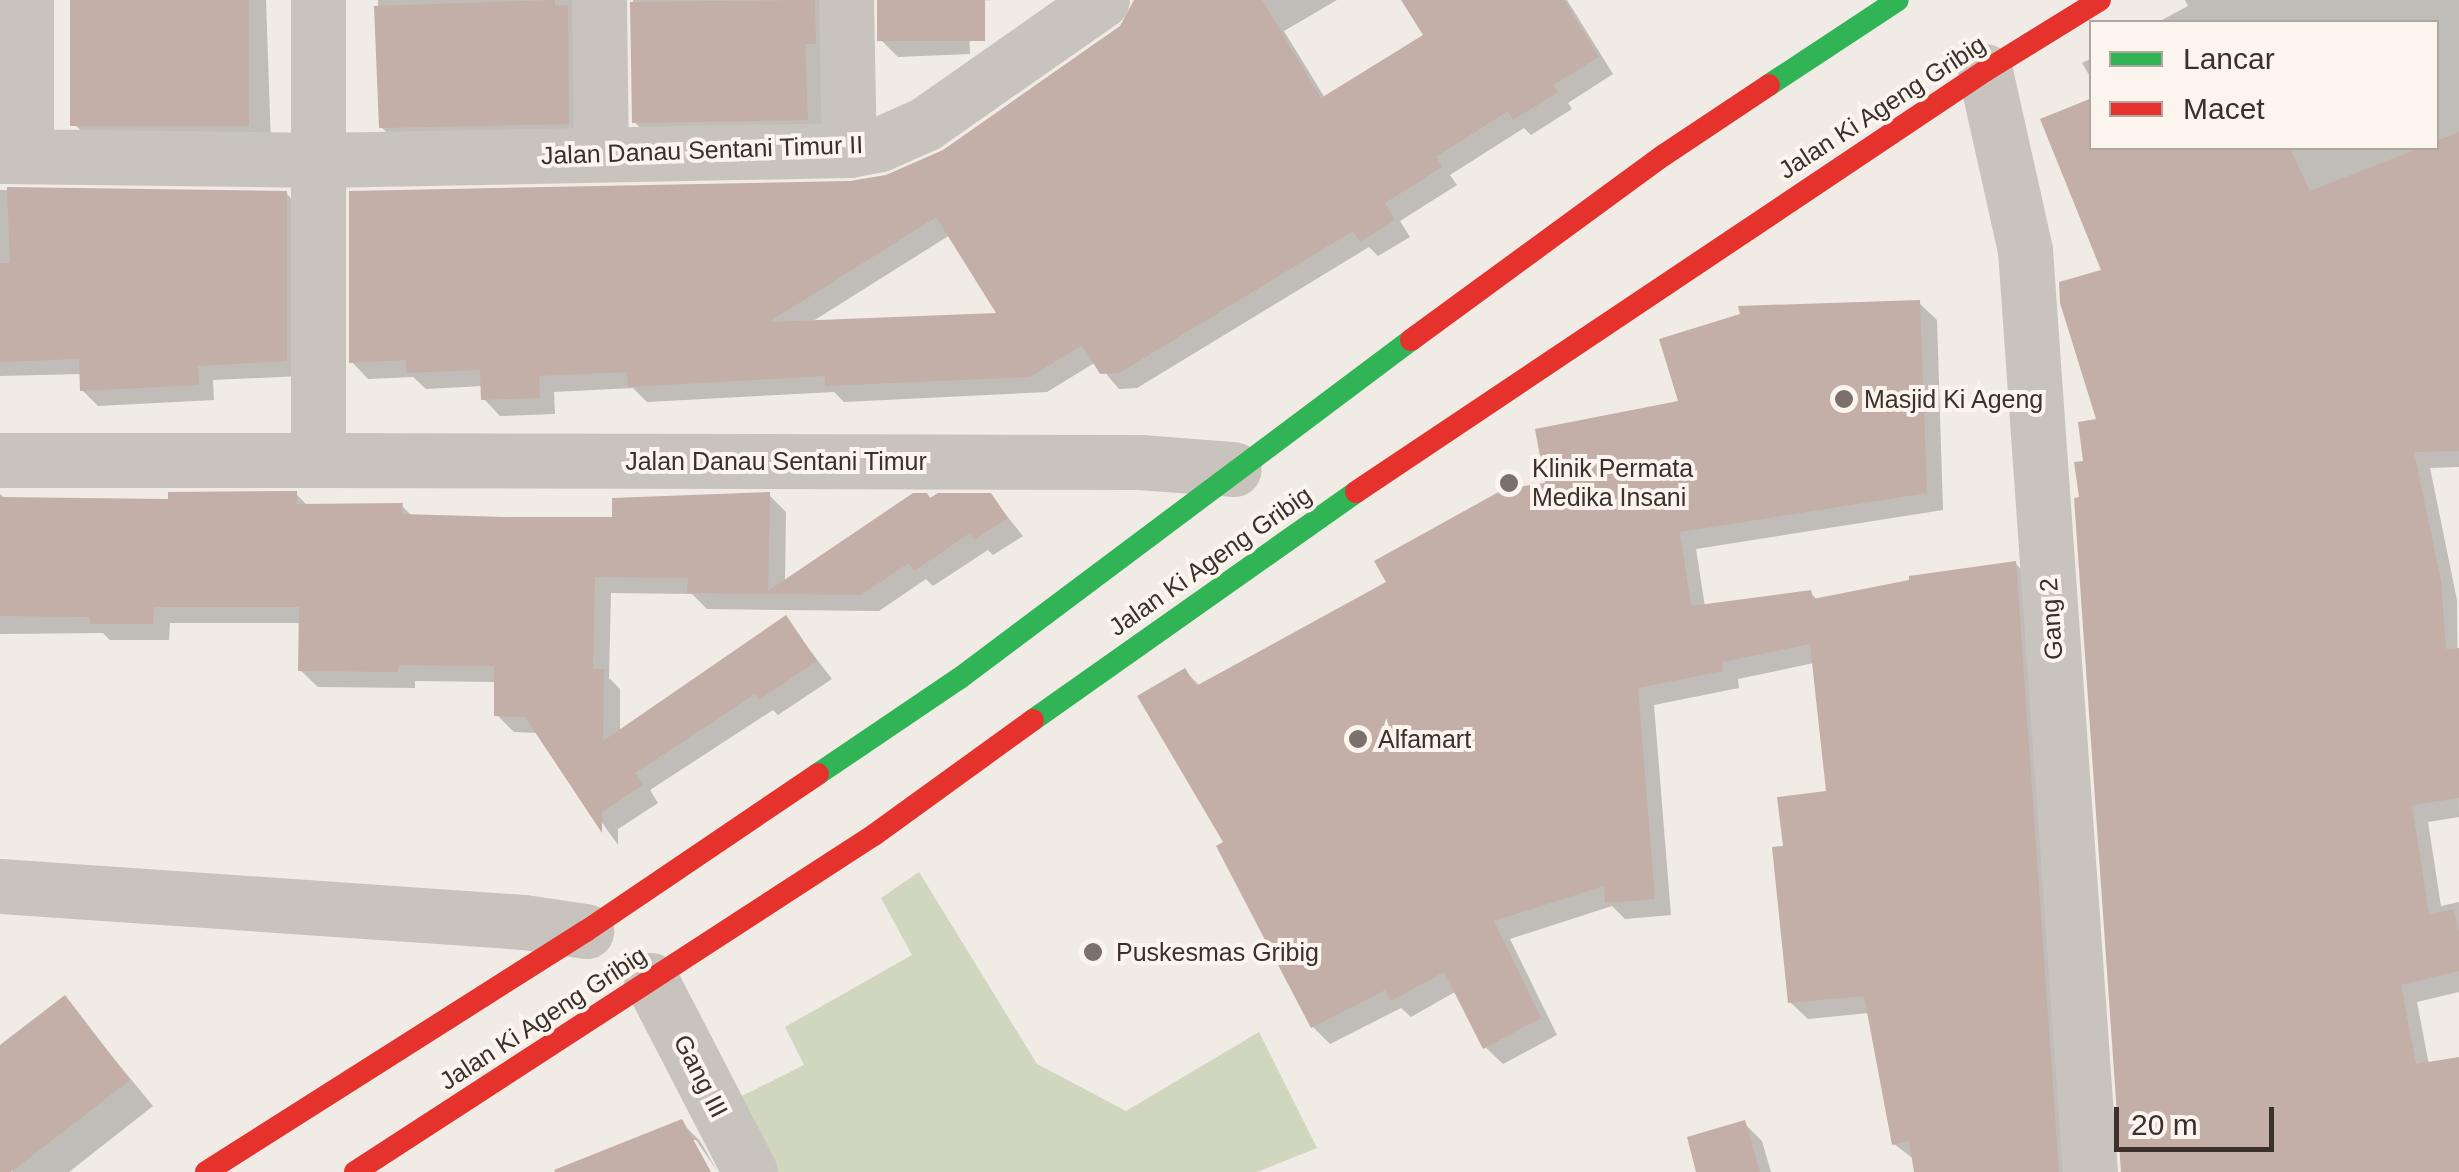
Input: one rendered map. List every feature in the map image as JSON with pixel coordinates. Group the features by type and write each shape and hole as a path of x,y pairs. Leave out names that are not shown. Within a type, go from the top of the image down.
{"main road":[{"name":"Jalan Ki Ageng Gribig","path":"206,1172 586,931 960,678 1234,469 1664,155 1898,0"},
{"name":"Jalan Ki Ageng Gribig","path":"355,1172 962,774 1190,606 1498,394 1985,71 2100,0"}],"street":[{"path":"13,156 26,0"},
{"path":"318,0 318,460"},
{"path":"599,0 600,153"},
{"path":"846,0 849,150"},
{"name":"Jalan Danau Sentani Timur II","path":"13,156 318,160 849,150 880,144 926,124 1078,8"},
{"name":"Gang 2","path":"1985,71 2025,250 2090,1172"},
{"name":"Jalan Danau Sentani Timur","path":"0,460 1120,462 1234,469"},
{"path":"0,886 505,921 586,931"},
{"name":"Gang III","path":"652,980 750,1172"}],"green space":[{"path":"919,872 1037,1064 1126,1111 1259,1032 1317,1148 1257,1172 777,1172 740,1097 804,1065 785,1027 912,955 881,898"}],"building":[{"path":"70,0 249,0 249,126 70,126"},
{"path":"555,0 555,6 568,5 569,124 379,128 374,6"},
{"path":"815,0 816,44 805,44 808,120 632,123 630,2"},
{"path":"877,0 985,0 985,41 877,41"},
{"path":"1134,0 1262,0 1321,98 1423,35 1401,0 1564,0 1599,57 1553,85 1558,92 1513,120 1508,111 1436,157 1442,167 1385,203 1395,220 1360,242 1353,231 1119,373 1100,374 1082,345 1030,377 825,386 825,376 628,387 627,372 539,376 540,398 481,400 480,370 406,373 406,360 349,363 349,191 850,181 886,175 943,150 1120,26","holes":["936,217 996,313 769,322"]},
{"path":"2089,99 2089,150 2291,150 2310,191 2415,150 2439,150 2439,140 2459,132 2459,451 2414,452 2441,581 2446,649 2459,648 2459,798 2412,805 2429,915 2453,909 2459,932 2459,971 2401,985 2416,1064 2459,1057 2459,1172 2121,1172 2074,498 2079,497 2074,462 2083,461 2078,422 2096,419 2060,303 2059,282 2101,270 2040,119"},
{"path":"7,187 287,191 287,361 198,366 199,385 80,391 79,359 0,362 0,263 10,263"},
{"path":"1920,300 1927,493 1680,532 1691,606 1811,590 1813,599 1909,580 1909,576 2016,561 2059,1172 1914,1172 1909,1141 1892,1145 1864,996 1788,1003 1772,847 1783,846 1777,797 1826,791 1810,644 1722,662 1723,671 1638,688 1655,899 1605,903 1604,886 1494,921 1541,1018 1483,1049 1444,972 1391,1001 1385,990 1311,1028 1216,846 1223,842 1137,696 1185,668 1196,686 1386,582 1374,561 1504,489 1545,483 1535,429 1678,401 1659,339 1740,314 1738,306"},
{"path":"297,491 297,504 403,503 402,514 506,517 612,517 612,498 770,492 768,591 913,493 927,493 930,498 938,493 991,493 1008,518 974,540 970,533 914,571 909,563 861,595 687,593 688,578 595,577 593,669 604,669 603,741 786,615 817,661 759,700 755,694 635,773 643,785 602,812 602,833 525,717 494,716 494,666 399,665 398,672 298,671 299,607 154,607 153,624 90,624 90,617 0,616 0,497 168,499 168,492"},
{"path":"65,995 130,1080 11,1172 0,1172 0,1045"},
{"path":"682,1119 711,1172 554,1170"},
{"path":"1745,1120 1760,1172 1696,1172 1687,1137"}],"traffic: fast":[{"path":"1769,85 1898,0"},
{"path":"818,774 960,678 1411,340"},
{"path":"1033,720 1356,492"}],"traffic: jam":[{"path":"1356,492 1985,71 2100,0"},
{"path":"1411,340 1664,155 1769,85"},
{"path":"355,1172 874,835 1033,720"},
{"path":"206,1172 586,931 818,774"}],"place":[{"name":"Masjid Ki Ageng","path":"1844,399"},
{"name":"Klinik Permata Medika Insani","path":"1509,483"},
{"name":"Alfamart","path":"1358,739"},
{"name":"Puskesmas Gribig","path":"1093,952"}]}
